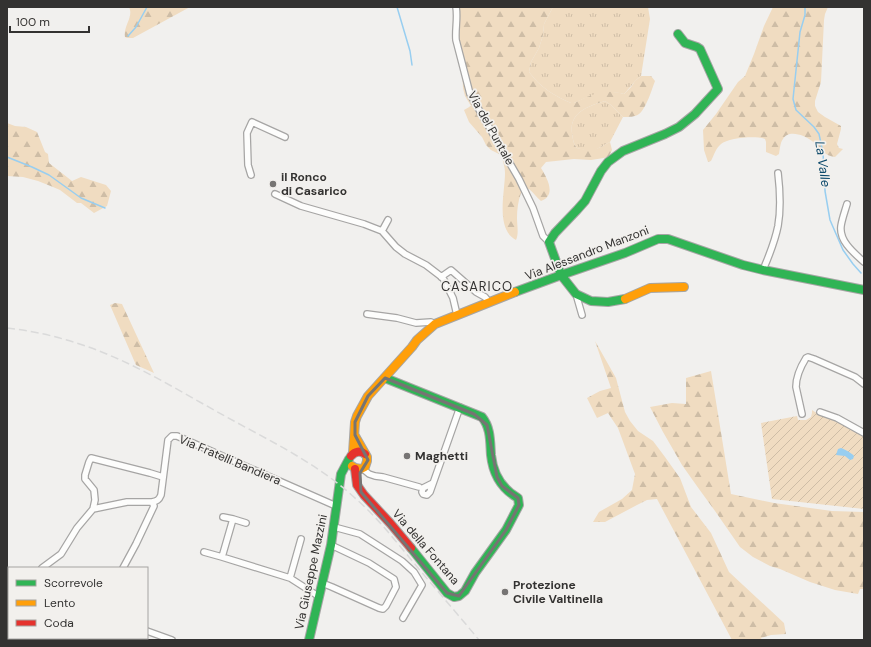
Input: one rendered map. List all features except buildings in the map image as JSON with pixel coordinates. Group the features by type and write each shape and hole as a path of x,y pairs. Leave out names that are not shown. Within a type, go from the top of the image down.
{"street":[{"name":"Via del Puntale","path":"456,7 456,40 470,94 519,179 533,208 543,236 549,242"},
{"path":"678,34 685,43 697,46 700,49 718,89 683,124 661,136 621,152 606,164 598,176 591,193 582,206 554,232 549,242 561,276 576,294 591,302 608,302 624,299 650,288 684,287"},
{"path":"251,175 248,165 247,133 252,122 285,137"},
{"path":"762,270 771,254 778,226 780,190 778,174"},
{"path":"275,194 301,206 364,224 382,231 396,247 405,254 426,265 443,278 453,298 457,315"},
{"path":"847,204 841,226 842,236 852,251 864,262"},
{"path":"382,231 388,220"},
{"name":"Via Alessandro Manzoni","path":"351,456 355,435 354,425 357,416 368,396 417,340 435,324 489,302 625,253 658,239 668,238 743,265 762,270 864,290"},
{"path":"441,276 451,270 476,292 485,297 489,302"},
{"path":"576,294 582,315"},
{"path":"367,314 397,318 416,323 431,322 435,324"},
{"path":"802,414 796,382 806,358 808,357 855,377 864,384"},
{"name":"Via della Fontana","path":"360,468 357,483 366,499 390,523 447,593 454,597 459,596 465,591 476,572 506,530 519,505 518,498 512,496 502,486 497,477 492,463 490,436 487,425 482,417 384,378"},
{"path":"433,483 460,408"},
{"path":"820,412 837,418 864,433"},
{"path":"340,481 348,471 360,468 367,457 355,435"},
{"name":"Via Fratelli Bandiera","path":"153,504 160,499 161,495 168,440 172,436 177,436 336,506"},
{"path":"340,481 342,471 351,456 360,452 364,454"},
{"path":"351,456 350,465 360,468 369,474 419,487"},
{"path":"43,567 61,554 77,528 93,509 95,500 94,490 85,479 85,474 91,458 163,477"},
{"name":"Via Giuseppe Mazzini","path":"309,640 331,545 340,481"},
{"path":"93,509 127,502 153,504 136,544 124,567"},
{"path":"223,517 246,522"},
{"path":"222,557 233,519"},
{"path":"334,527 360,534 402,561 414,572 422,585 403,618"},
{"path":"290,578 301,539"},
{"path":"322,583 383,609 396,587 394,579 368,563 331,545"},
{"path":"204,552 290,578 318,596"},
{"path":"7,587 8,598"},
{"path":"148,631 172,640"}],"highlighted area":[{"path":"385,378 474,414 487,425 497,477 502,486 518,498 519,505 506,530 459,596 447,593 361,492 360,473 368,460 355,435 355,422 368,396"}],"green space":[{"path":"129,7 190,7 133,38 127,38 125,37 125,29 130,14"},
{"path":"456,7 553,7 544,24 543,35 539,48 531,62 529,72 548,90 571,103 598,93 617,92 624,94 641,76 651,76 655,81 642,111 637,115 632,117 623,117 605,101 581,111 577,115 572,126 572,133 573,141 577,148 594,150 610,142 612,150 609,156 604,158 546,162 541,168 548,181 550,191 549,195 541,201 529,189 521,193 517,209 518,232 516,240 509,235 505,228 503,219 505,173 501,155 491,150 486,145 482,137 469,122 464,110 471,106 465,96 463,88 461,48 456,18"},
{"path":"553,7 648,7 650,19 641,76 624,94 610,92 604,93 571,103 548,90 533,77 529,72 531,62 539,48 543,35 544,24"},
{"path":"773,7 828,7 824,20 821,82 815,101 815,106 818,112 841,126 837,144 839,148 843,149 835,157 831,156 825,153 809,139 797,134 789,134 783,139 779,154 776,156 766,152 765,139 755,137 742,138 730,140 721,144 716,150 711,161 708,162 704,150 703,130 738,82 745,76"},
{"path":"605,101 623,117 610,142 595,150 588,151 577,148 574,143 572,133 574,120 581,111"},
{"path":"7,123 15,126 26,127 37,132 45,152 48,154 49,163 72,181 81,177 106,185 111,191 107,206 94,213 81,203 77,203 60,190 53,187 23,177 7,176"},
{"path":"115,303 122,304 154,373 136,365 110,305"},
{"path":"595,341 616,378 625,412 630,421 638,431 653,441 680,478 691,507 711,533 729,572 784,623 786,634 771,635 761,638 762,640 732,640 657,499 647,500 605,522 593,522 599,512 622,499 632,490 635,474 618,428 608,413 597,418 587,398 600,391 611,388"},
{"path":"711,371 731,494 774,503 832,511 864,512 864,589 860,589 858,594 835,590 810,582 770,566 753,557 740,547 682,465 650,407 672,403 686,404 686,378"},
{"path":"812,410 818,414 840,422 864,435 864,509 772,499 761,423 797,416 798,420 806,420 811,417"},
{"path":"8,624 8,639 92,640 7,640"}],"water":[{"path":"841,448 853,455 853,459 850,460 845,456 836,455 838,449"}],"waterway":[{"path":"128,36 136,27 147,7"},
{"path":"397,7 410,51 412,65"},
{"name":"La Valle","path":"805,7 805,15 800,32 793,99 796,110 814,127 819,134 823,153 825,191 830,220 843,250 861,273"},
{"path":"7,157 49,175 81,198 105,208"}],"railway":[{"path":"7,328 33,332 71,341 125,362 172,386 282,447 313,466 342,487 370,512 479,640"}],"traffic: fast":[{"path":"625,299 608,302 591,301 576,294 561,275 549,242 555,233 585,201 601,171 608,162 623,151 679,127 695,114 718,89 700,49 685,43 678,34"},
{"path":"515,292 625,253 658,239 668,239 743,265 763,270 864,290"},
{"path":"385,378 482,417 489,430 492,462 496,475 507,490 518,498 519,505 506,530 475,573 465,591 459,596 454,597 447,593 411,548"},
{"path":"309,640 331,545 341,474 349,459"}],"traffic: slow":[{"path":"625,299 650,288 684,287"},
{"path":"353,453 355,422 368,396 417,340 435,324 515,292"},
{"path":"352,466 361,469 365,467 367,461 367,457 355,436"}],"traffic: jam":[{"path":"351,456 358,452 365,454"},
{"path":"355,469 357,485 364,495 411,548"}],"place":[{"name":"il Ronco di Casarico","path":"273,184"},
{"name":"Maghetti","path":"407,456"},
{"name":"Protezione Civile Valtinella","path":"505,592"}],"district":[{"name":"CASARICO","path":"477,286"}]}
